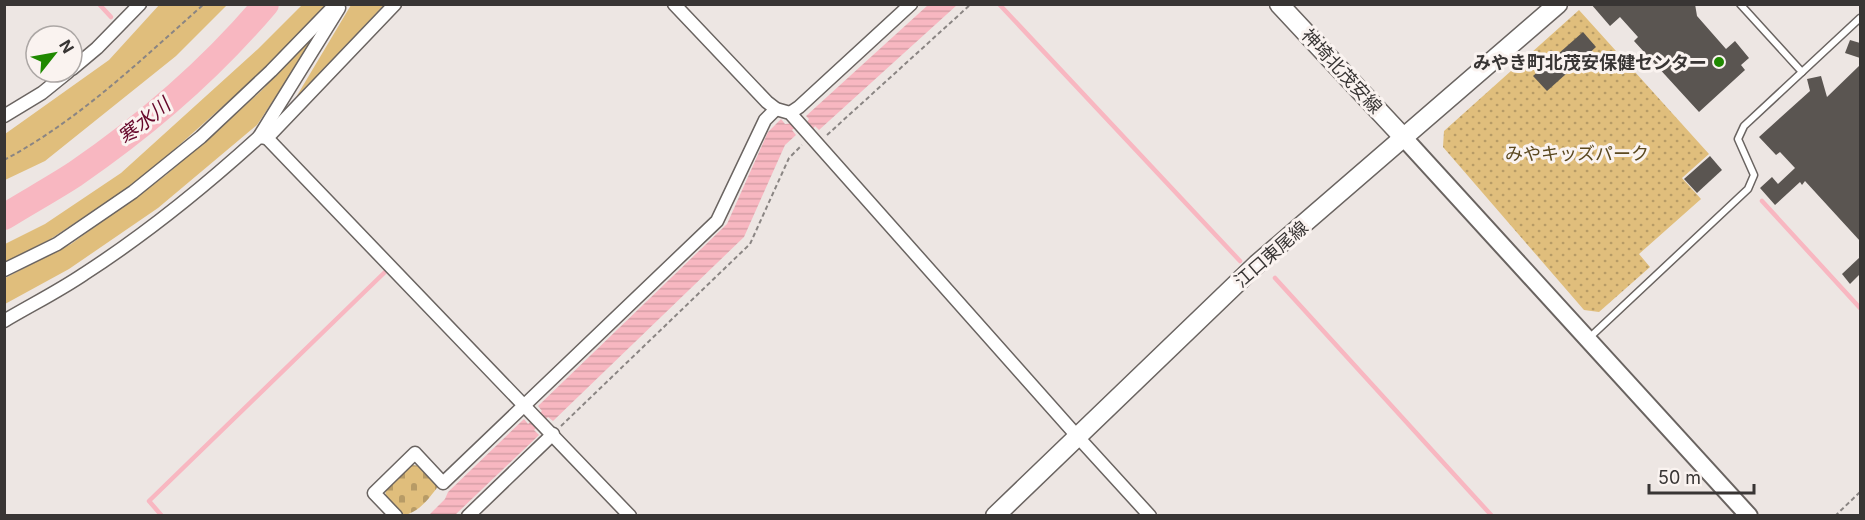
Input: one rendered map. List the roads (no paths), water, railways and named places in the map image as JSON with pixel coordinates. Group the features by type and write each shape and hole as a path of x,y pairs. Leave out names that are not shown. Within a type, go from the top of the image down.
{"main road":[{"name":"神埼北茂安線","path":"1279,4 1404,138"},
{"name":"江口東尾線","path":"995,516 1257,264 1558,4"}],"street":[{"path":"84,59 140,4"},
{"path":"4,270 57,244 133,192 201,137 271,71 336,4"},
{"path":"263,138 341,4"},
{"path":"4,321 83,275 149,229 263,138 395,4"},
{"path":"674,4 767,102 794,117 1150,516"},
{"path":"794,117 799,107 911,4"},
{"path":"4,116 53,84"},
{"path":"396,516 374,493 414,453 443,483 717,221 765,120 776,109"},
{"path":"263,138 630,516"},
{"path":"1404,138 1749,516"},
{"path":"468,516 552,434"}],"lane":[{"path":"1740,4 1802,72"},
{"path":"1587,339 1748,189 1754,175 1738,139 1744,126 1860,18"}],"waterway":[{"path":"99,4 111,17"},
{"name":"寒水川","path":"4,217 75,174 152,116 200,74 266,4"},
{"path":"999,4 1240,261"},
{"path":"1762,201 1860,308"},
{"path":"162,516 149,501 385,272"},
{"path":"1275,278 1492,516"}],"place":[{"name":"みやき町北茂安保健センター","path":"1719,62"}],"park label":[{"name":"みやキッズパーク","path":"1577,153"}]}
